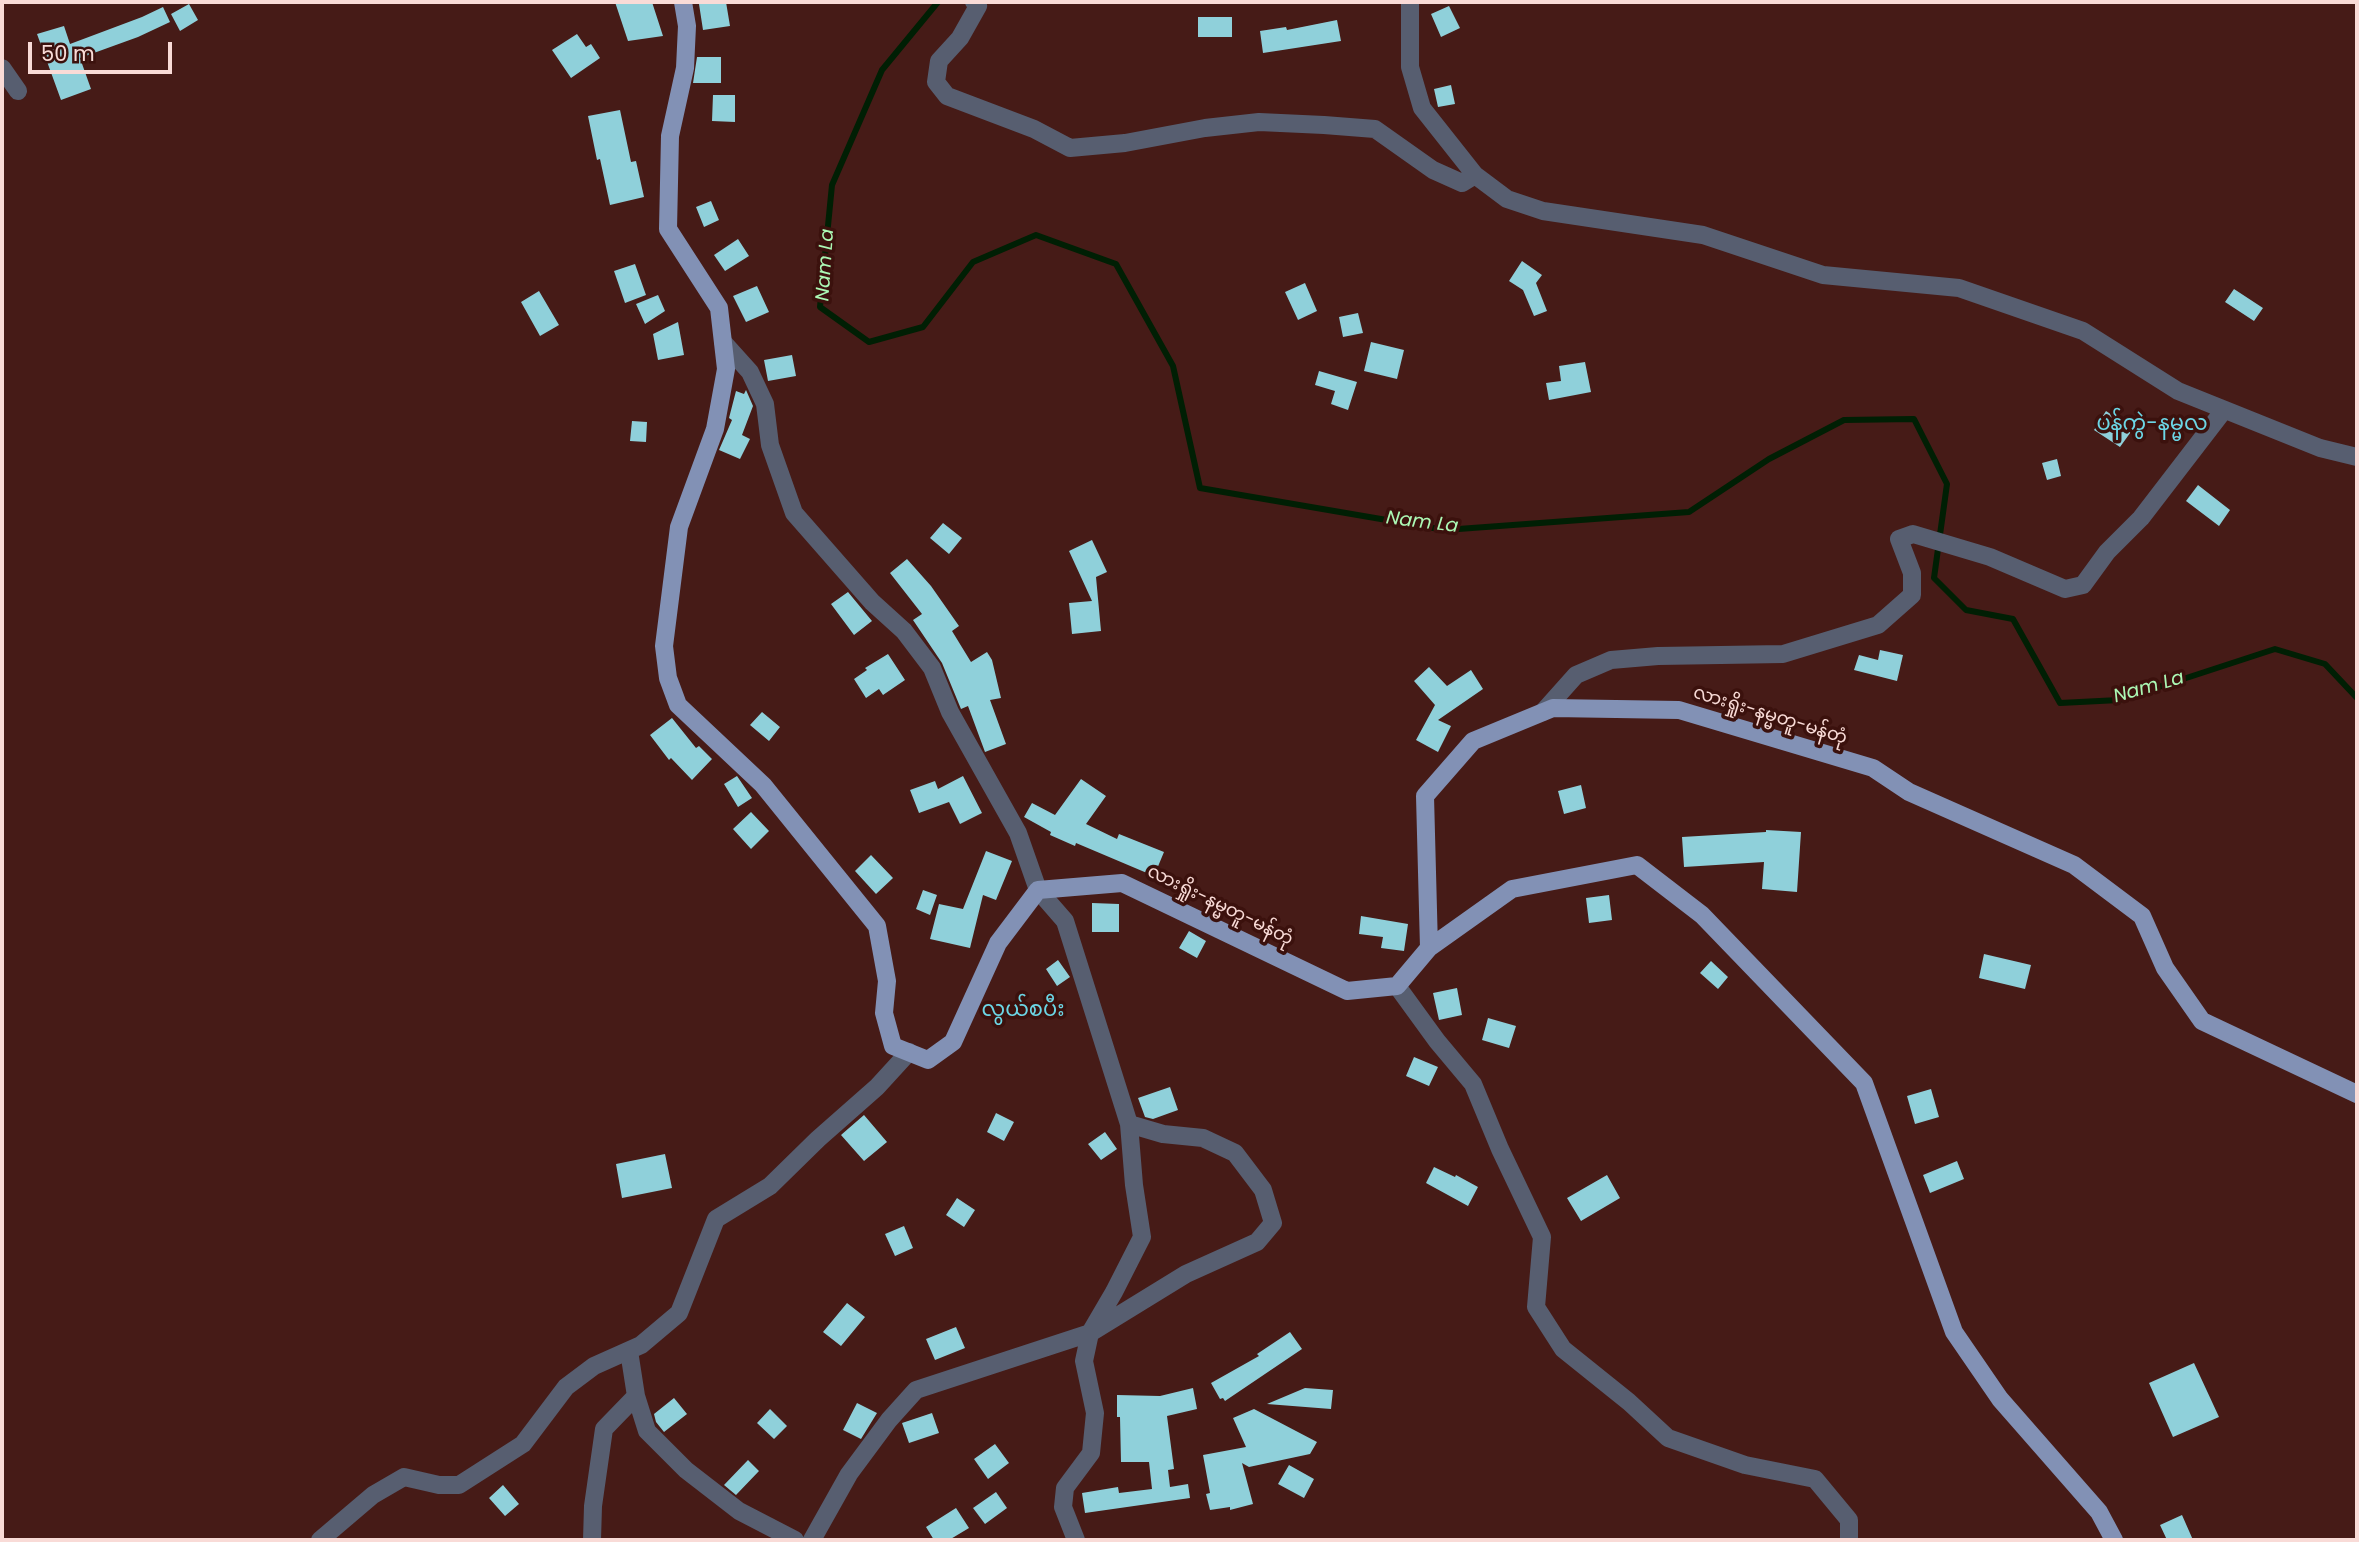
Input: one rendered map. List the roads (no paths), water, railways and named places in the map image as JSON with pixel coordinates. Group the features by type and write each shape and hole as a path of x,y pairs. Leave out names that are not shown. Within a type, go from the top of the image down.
{"main road":[{"path":"683,2 687,26 685,68 670,136 668,229 719,307 726,369 715,429 679,527 664,646 668,678 678,705 763,785 877,926 887,981 884,1013 893,1046 928,1060 953,1042 998,943 1038,890"},
{"name":"လားရှိုး-နမ္မတူ-မန်တုံ","path":"1429,948 1425,796 1473,741 1553,708 1679,710 1873,768 1909,792 2074,865 2142,916 2165,968 2202,1021 2357,1094"},
{"path":"1397,986 1429,948 1513,889 1637,865 1702,915 1864,1083 1954,1332 2000,1399 2099,1512 2115,1540"},
{"name":"လားရှိုး-နမ္မတူ-မန်တုံ","path":"1038,890 1122,883 1347,990 1397,986"}],"street":[{"path":"1410,2 1410,67 1422,108 1475,174 1507,199 1543,211 1703,235 1823,275 1959,288 2083,331 2178,391 2320,447 2357,457"},
{"path":"976,4 960,38 939,61 936,82 947,96 1034,129 1070,148 1125,143 1205,128 1259,122 1325,125 1375,130 1433,170 1462,183 1475,174"},
{"path":"2,68 18,91"},
{"path":"723,342 750,372 765,404 769,444 794,513 872,601 905,631 932,668 950,712 1017,833 1038,890 1065,921 1129,1124 1142,1237 1090,1333 1084,1361 1095,1413 1091,1453 1065,1488 1063,1507 1076,1540"},
{"path":"1543,712 1576,675 1611,660 1658,656 1783,654 1878,625 1912,595 1912,573 1899,539 1913,534 1990,557 2065,589 2083,585 2107,552 2141,518 2224,410"},
{"path":"1397,986 1473,1084 1500,1149 1542,1237 1535,1307 1563,1349 1629,1402 1668,1438 1745,1465 1815,1479 1849,1520 1849,1540"},
{"path":"320,1540 373,1495 404,1477 439,1485 458,1485 523,1444 566,1387 594,1366 641,1345 679,1313 716,1219 770,1186 877,1087 909,1052"},
{"path":"812,1540 849,1474 889,1420 916,1390 1090,1333 1186,1274 1257,1242 1273,1223 1263,1190 1235,1153 1203,1138 1163,1134 1129,1124"},
{"path":"629,1351 636,1395 647,1431 686,1470 740,1511 795,1540"},
{"path":"592,1540 593,1506 604,1429 636,1395"}],"waterway":[{"name":"Nam La","path":"938,2 882,70 832,185 820,307 869,342 923,327 973,262 1036,235 1116,264 1173,366 1200,488 1445,530 1689,512 1769,459 1844,420 1914,419 1947,484 1934,578 1966,610 2013,619 2060,703 2119,700 2275,649 2325,664 2357,698"}],"district":[{"name":"ပန်ကွဲ-နမ္မလ","path":"2152,425"},
{"name":"လွယ်စပီး","path":"1023,1011"}]}
